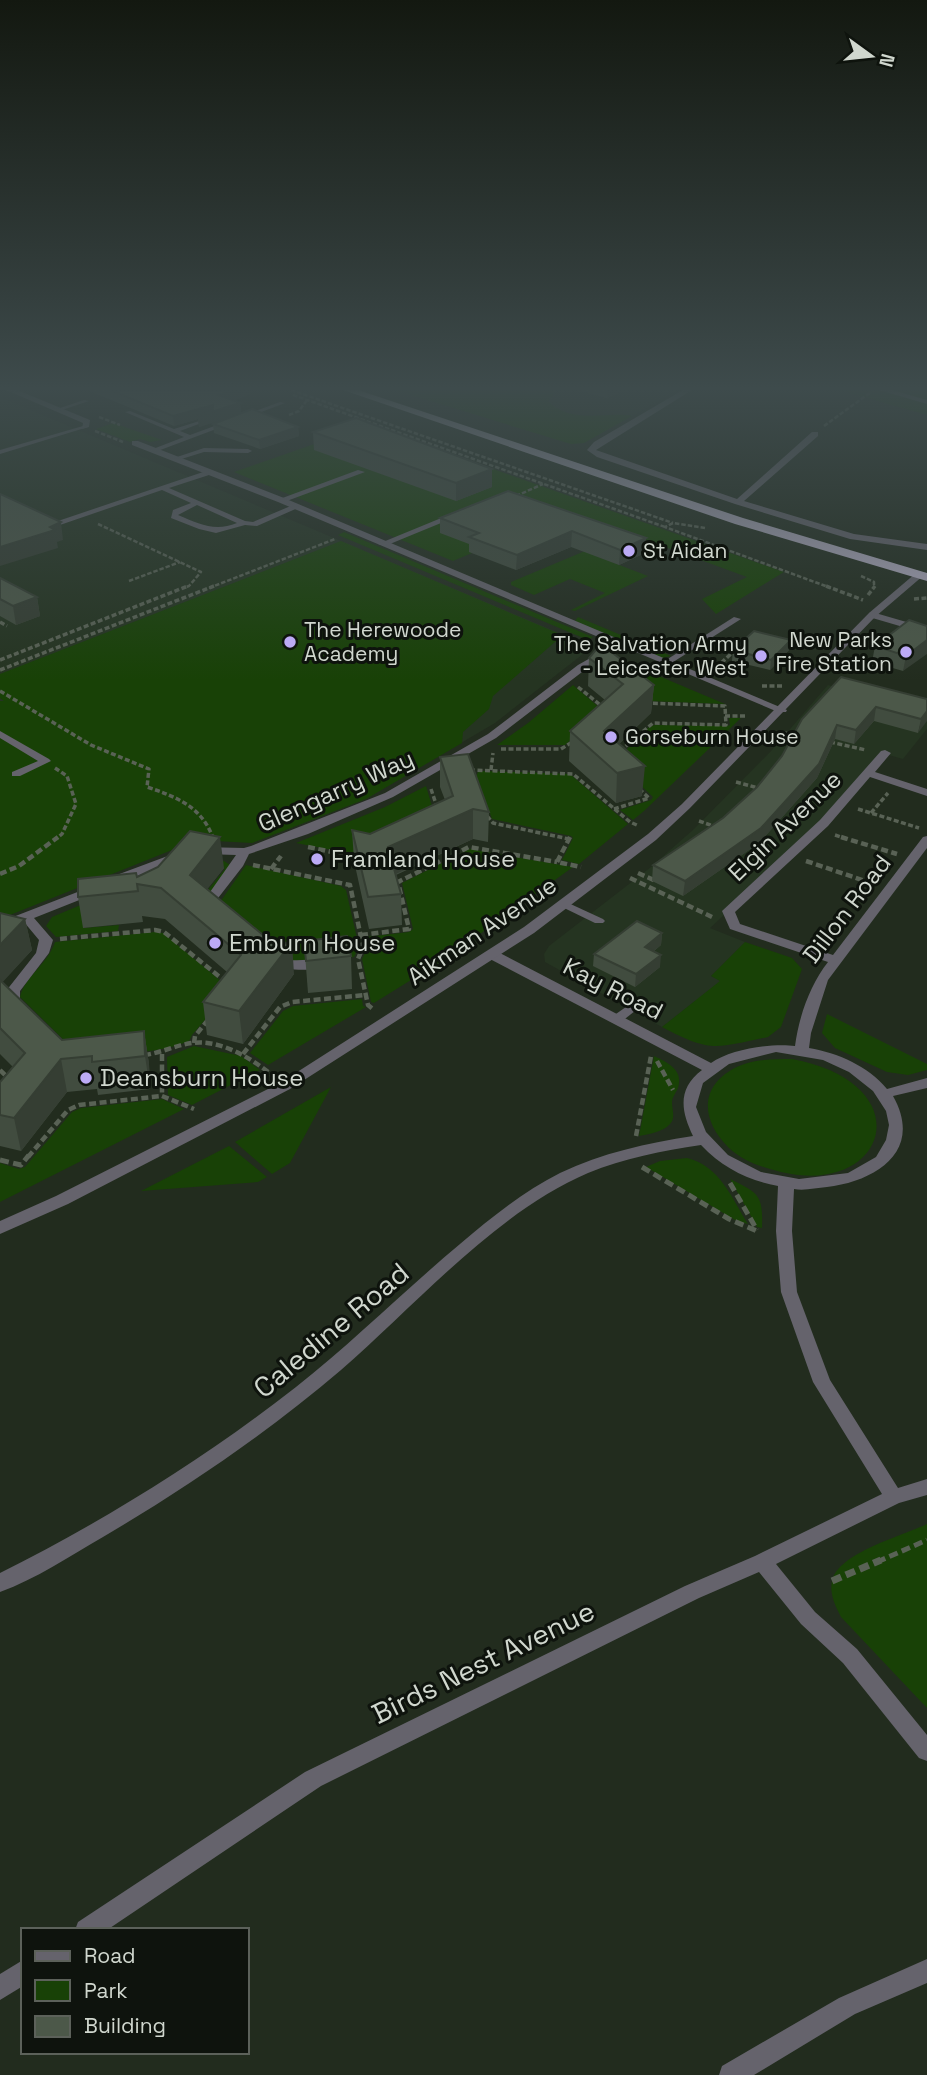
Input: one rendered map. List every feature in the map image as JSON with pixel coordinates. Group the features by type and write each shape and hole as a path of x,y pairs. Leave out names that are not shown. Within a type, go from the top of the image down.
{"highway":[{"path":"637,487 927,590"},
{"path":"739,521 924,573"}],"street":[{"path":"247,487 782,710"},
{"path":"693,487 853,537 927,547"},
{"path":"738,502 755,487"},
{"name":"Aikman Avenue","path":"0,1228 62,1200 285,1086 493,956 656,833 782,710 872,615 906,584 924,573"},
{"path":"872,615 927,631"},
{"name":"Glengarry Way","path":"0,927 176,856 197,850 216,849 242,857 353,811 492,736 582,667 622,644"},
{"name":"Elgin Avenue","path":"836,960 735,926 728,911 817,829 885,754"},
{"name":"Elgin Avenue","path":"868,773 927,793"},
{"name":"Dillon Road","path":"802,1050 804,1033 821,980 927,840"},
{"path":"220,919 209,910 209,902 242,857"},
{"path":"25,1014 16,1006 13,991 42,953 46,941 26,917"},
{"path":"263,953 274,962 290,966 328,962"},
{"name":"Kay Road","path":"493,956 709,1068"},
{"path":"776,1048 802,1050 850,1066 869,1079 884,1094 893,1109 896,1125 894,1140 886,1155 873,1167 856,1177 835,1183 786,1184 746,1172 726,1162 702,1140 692,1125 690,1102 698,1080 709,1068 750,1051 776,1048"},
{"path":"884,1094 927,1083"},
{"name":"Caledine Road","path":"0,1583 61,1553 190,1475 304,1390 489,1229 547,1187 597,1164 630,1153 702,1140"},
{"path":"786,1184 785,1238 789,1292 822,1382 894,1497"},
{"name":"Birds Nest Avenue","path":"89,1928 313,1779 692,1592 762,1562 894,1497 927,1487"},
{"path":"762,1562 807,1618 850,1656 927,1751"},
{"path":"731,2075 848,2006 927,1971"},
{"path":"0,1987 21,1973"}],"lane":[{"path":"34,513 57,524 166,487"},
{"path":"281,500 319,487"},
{"path":"163,488 244,523 254,524 296,507"},
{"path":"198,502 176,512 174,516 215,532 244,523"},
{"path":"382,544 458,514"},
{"path":"667,662 737,619"},
{"path":"0,733 46,761"},
{"path":"16,774 46,761"},
{"path":"564,904 599,921"},
{"path":"617,1019 636,1004"}],"path":[{"path":"511,498 537,487"},
{"path":"551,487 862,601 874,587 874,582 856,574"},
{"path":"567,487 673,523 710,529"},
{"path":"0,660 189,586 201,572 80,516"},
{"path":"665,527 673,523"},
{"path":"0,670 338,537 332,534"},
{"path":"130,581 180,562"},
{"path":"868,596 889,601"},
{"path":"0,622 7,626"},
{"path":"725,676 713,671 746,640"},
{"path":"751,686 782,686 790,677"},
{"path":"573,683 605,709 605,712"},
{"path":"0,691 118,760 149,769 147,787 185,800 211,828 216,849"},
{"path":"613,758 646,726 653,723 726,725 725,706 646,702"},
{"path":"725,716 746,716"},
{"path":"785,733 801,737 795,748"},
{"path":"493,749 561,749 576,738"},
{"path":"825,741 885,754"},
{"path":"0,874 19,866 62,834 76,804 67,776 46,761"},
{"path":"450,761 470,770 566,771 630,822 656,833"},
{"path":"470,770 473,781"},
{"path":"614,809 649,798 631,780"},
{"path":"736,782 769,792"},
{"path":"437,809 429,783 440,784"},
{"path":"871,813 897,783"},
{"path":"841,804 927,831"},
{"path":"483,806 488,819 493,822 570,837 557,862"},
{"path":"699,821 718,828"},
{"path":"817,829 912,859"},
{"path":"302,846 359,857 367,856"},
{"path":"361,935 409,929 398,882 469,846 581,867"},
{"path":"788,856 889,889"},
{"path":"242,857 350,886 363,947 358,959 368,1005 389,1020"},
{"path":"638,873 657,881 663,877"},
{"path":"630,878 722,921 733,921"},
{"path":"46,941 155,930 164,932 229,985"},
{"path":"243,1054 280,1007 292,1002 366,995"},
{"path":"194,1043 195,1036 213,1014"},
{"path":"140,1056 162,1054 194,1043 243,1054 285,1086"},
{"path":"690,1102 677,1098 652,1051 630,1153 729,1219 757,1231 785,1238"},
{"path":"162,1054 162,1096"},
{"path":"0,1070 16,1086"},
{"path":"0,1160 21,1166 68,1110 79,1105 162,1096 194,1109"},
{"path":"726,1162 727,1178 757,1231"},
{"path":"832,1581 927,1540"}],"shaded area":[{"name":"The Herewoode Academy","path":"0,487 213,487 592,647 495,723 366,799 252,843 181,829 0,894"},
{"path":"828,685 927,711 927,729 903,759 885,754 824,823 710,928 745,942 711,976 721,981 662,1027 545,962 544,954 549,946 651,867 694,829 772,750"}],"green space":[{"path":"271,487 544,487 784,572 716,614 702,599 747,577 638,537 596,556 648,576 575,611 571,610 605,593 570,579 534,595 511,585 511,582 616,538 472,553 453,561"},
{"path":"344,532 593,637 588,640 338,535"},
{"name":"The Herewoode Academy","path":"341,541 567,637 555,642 493,696 489,709 463,732 462,743 366,799 252,843 197,840 0,919 0,701 4,701 0,698 0,674"},
{"path":"578,617 671,656 663,658 575,621"},
{"path":"622,662 628,663 725,704 648,701"},
{"path":"573,685 601,709 601,712 565,745 497,745 528,723"},
{"path":"729,718 741,718 644,811 633,820 620,810 653,797 617,763 617,759 649,727 727,726 730,725"},
{"path":"478,772 570,774 628,824 579,864 562,860 573,838 571,836 492,819 476,777"},
{"path":"426,786 436,819 358,855 296,843 385,807"},
{"path":"470,849 573,867 448,957 374,1003 371,1002 362,959 368,947 366,937 409,932 413,929 402,883"},
{"path":"200,860 224,861 230,865 203,904 187,904 199,890 206,892 225,869 194,862 162,898 153,903 83,910 84,928 119,925 118,931 56,937 46,926 52,917 174,866"},
{"path":"246,865 341,886 346,890 359,947 354,957 292,963 220,902"},
{"path":"163,933 227,986 228,993 189,1041 146,1051 73,1049 20,997 55,942"},
{"path":"745,942 792,958 802,969 781,1027 768,1037 714,1046 692,1041 662,1027 720,981 711,976"},
{"path":"362,999 363,1006 366,1007 268,1065 250,1053 283,1011 293,1006"},
{"path":"827,1014 927,1064 927,1070 908,1075 887,1072 835,1048 822,1033"},
{"path":"194,1046 241,1056 260,1070 192,1105 168,1095 167,1057"},
{"path":"654,1056 673,1067 679,1076 678,1088 672,1101 673,1119 664,1129 639,1136"},
{"path":"792,1059 835,1072 862,1092 875,1114 875,1137 864,1157 841,1171 810,1176 770,1169 732,1151 712,1125 708,1103 716,1082 739,1066 752,1062"},
{"path":"331,1087 290,1163 272,1174 235,1142"},
{"path":"162,1099 184,1109 0,1202 0,1163 19,1169 25,1167 72,1112 81,1108"},
{"path":"229,1146 267,1177 258,1182 141,1191"},
{"path":"687,1158 698,1162 716,1175 748,1224 735,1220 646,1167 660,1161"},
{"path":"730,1179 757,1196 762,1208 762,1228 757,1227"},
{"path":"927,1524 927,1708 841,1617 831,1586 837,1571 858,1554"}],"building":[{"path":"508,491 646,538 620,550 572,531 517,555 469,537 479,533 440,518"},
{"path":"0,494 61,522 50,527 55,530 0,547"},
{"path":"0,578 37,597 13,606 0,599"},
{"path":"909,620 927,626 927,640 906,656 875,646"},
{"path":"754,631 791,640 771,660 733,650"},
{"path":"601,644 654,685 604,731 645,766 617,773 570,731 623,684 589,658"},
{"path":"841,677 927,699 927,711 921,719 876,707 856,730 837,725 819,764 761,828 685,881 653,865 723,818 757,787 782,756 802,719"},
{"path":"468,754 489,812 473,809 388,847 401,894 368,897 352,830 370,834 453,796 440,757"},
{"path":"190,831 220,837 190,875 274,944 292,942 239,1011 203,1002 241,955 161,888 137,884 138,891 78,897 78,879 136,873 137,877 158,867"},
{"path":"0,913 25,919 0,945"},
{"path":"637,921 662,933 645,947 661,955 636,974 594,954"},
{"path":"347,936 351,956 306,961 304,941"},
{"path":"0,980 62,1040 144,1031 145,1056 92,1062 92,1056 61,1059 14,1118 0,1115 0,1082 25,1053 0,1028"}],"place":[{"name":"St Aidan","path":"629,551"},
{"name":"The Herewoode Academy","path":"290,642"},
{"name":"New Parks Fire Station","path":"906,652"},
{"name":"The Salvation Army - Leicester West","path":"761,656"},
{"name":"Gorseburn House","path":"611,737"},
{"name":"Framland House","path":"317,859"},
{"name":"Emburn House","path":"215,943"},
{"name":"Deansburn House","path":"86,1078"}]}
